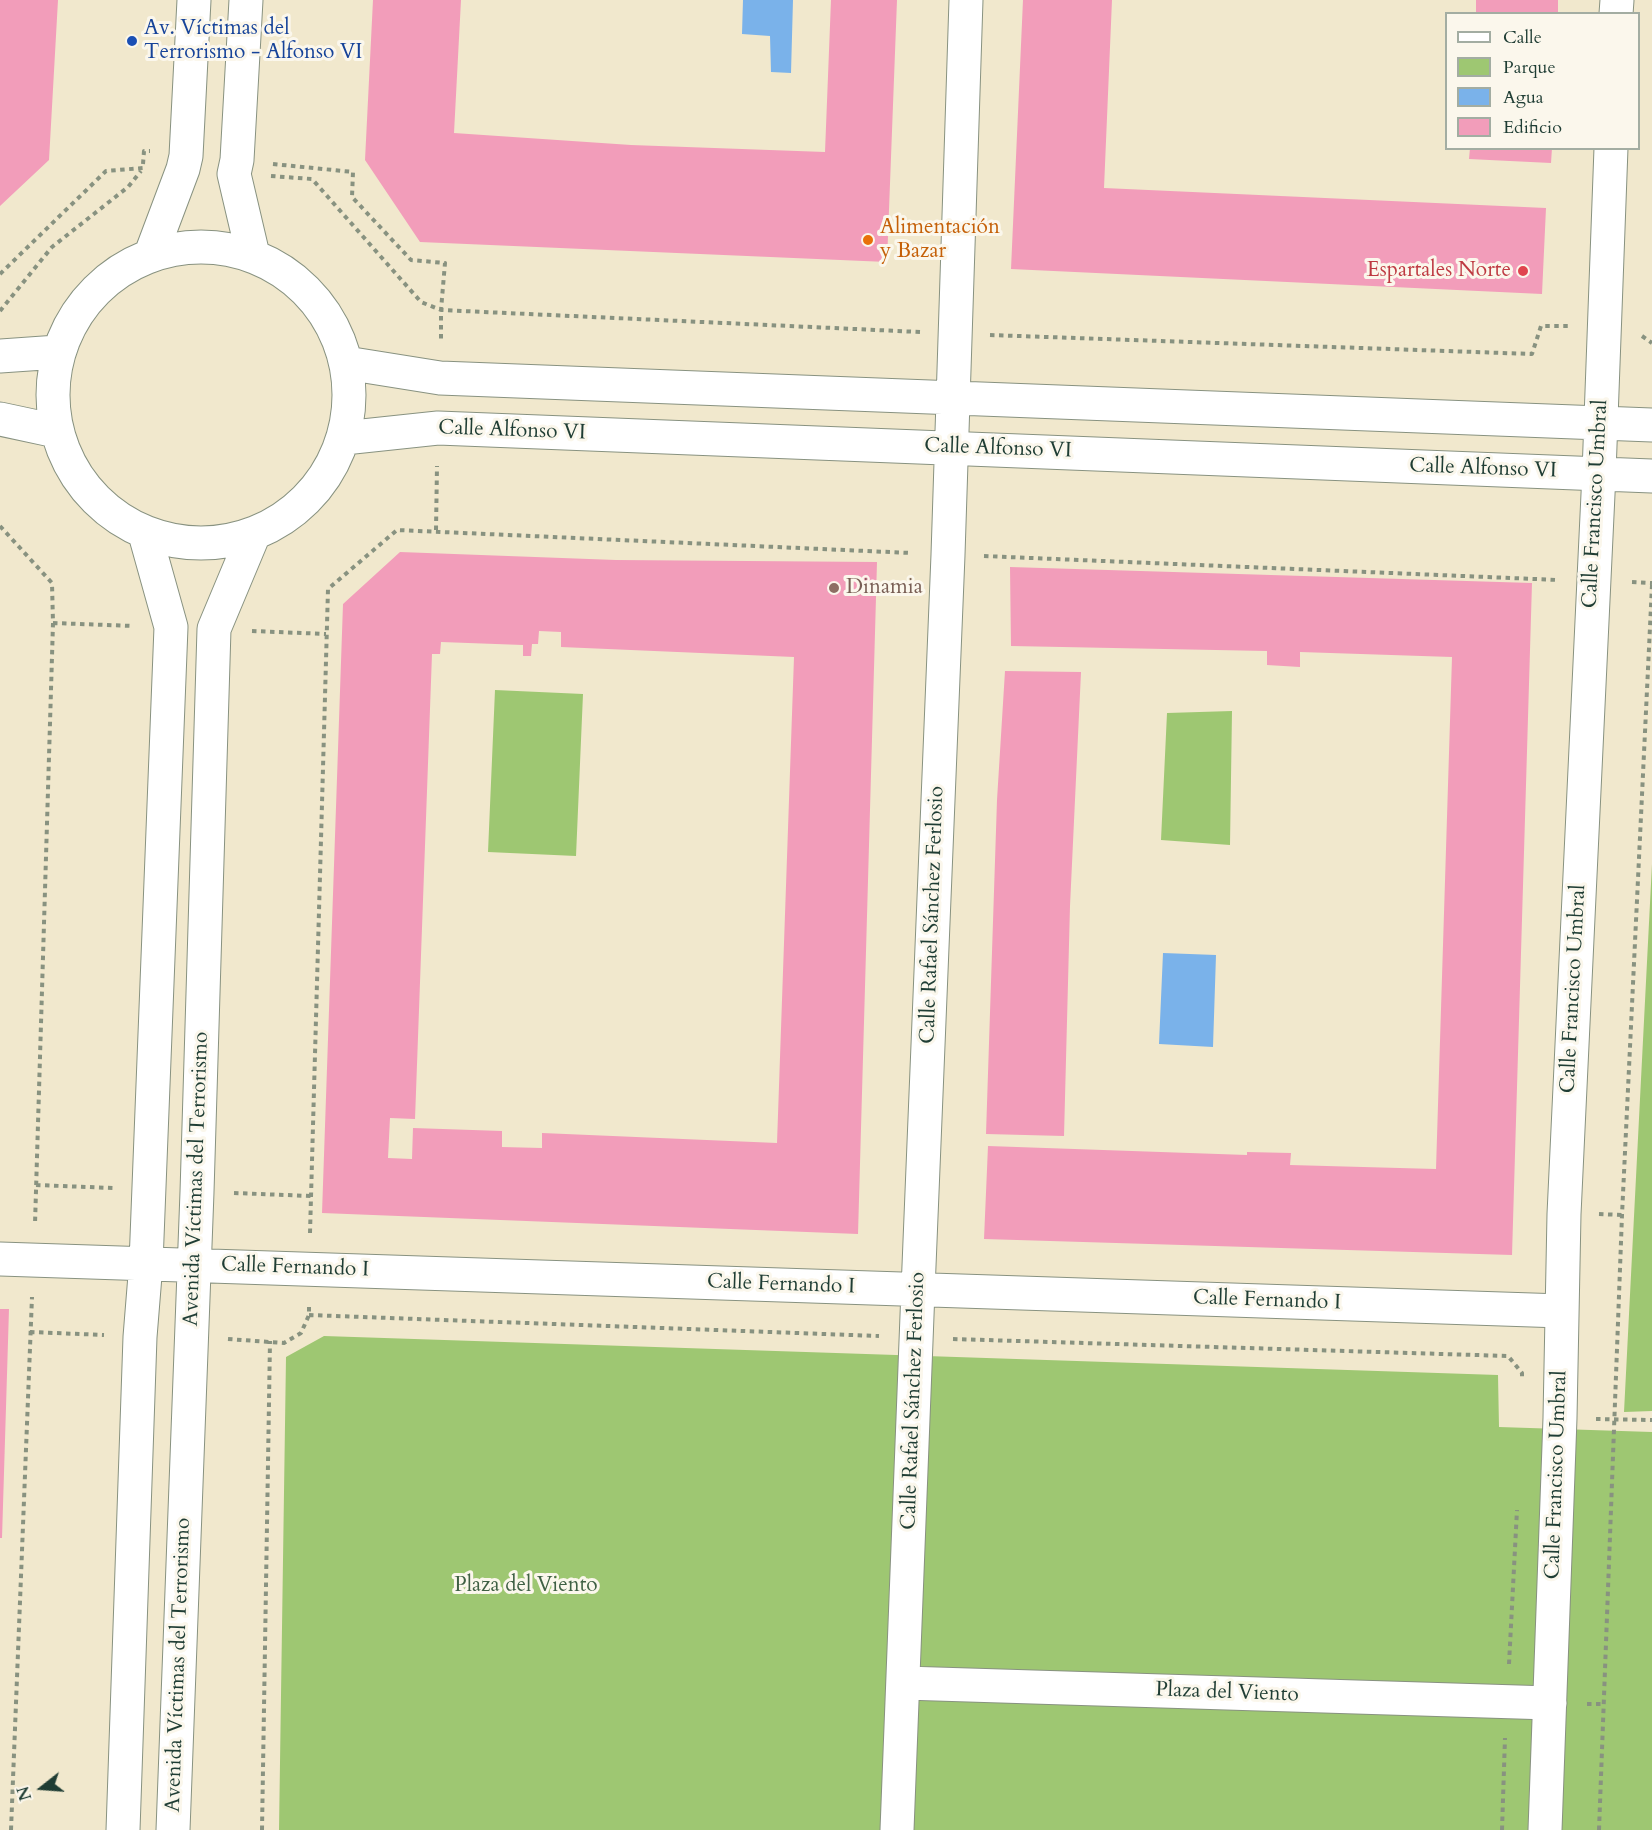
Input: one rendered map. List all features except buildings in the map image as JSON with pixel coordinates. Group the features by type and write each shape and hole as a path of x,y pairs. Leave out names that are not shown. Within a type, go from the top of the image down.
{"street":[{"path":"151,254 183,170 186,156 194,0"},
{"path":"246,0 237,160 234,174 253,255"},
{"name":"Calle Rafael Sánchez Ferlosio","path":"897,1830 948,555 966,0"},
{"name":"Calle Francisco Umbral","path":"1545,1830 1564,1214 1599,473 1611,150"},
{"path":"203,246 253,255 294,279 326,313 346,363 350,400 344,438 329,472 301,507 253,536 198,545 146,534 115,517 77,478 56,431 52,393 58,352 74,315 102,283 151,254 203,246"},
{"path":"0,356 58,352"},
{"path":"346,363 440,378 1652,425"},
{"path":"0,419 56,431"},
{"name":"Calle Alfonso VI","path":"344,438 438,428 1652,476"},
{"path":"123,1830 140,1337 146,1263 171,627 146,534"},
{"name":"Avenida Víctimas del Terrorismo","path":"173,1830 214,629 253,536"},
{"name":"Calle Fernando I","path":"0,1259 1562,1311"},
{"name":"Plaza del Viento","path":"904,1683 1550,1703"}],"path":[{"path":"0,274 106,171 143,168 183,170"},
{"path":"234,174 312,179 421,302 441,310 955,334 1532,354 1541,326 1604,327 1632,328 1652,343"},
{"path":"0,526 52,583 53,623 34,1260 11,1830"},
{"path":"190,1338 284,1343 301,1333 309,1315 328,589 398,530 1652,584 1622,1215 1599,1830"},
{"path":"309,1315 916,1338 1508,1356 1522,1373 1521,1384"},
{"path":"30,1332 140,1337"},
{"path":"262,1830 270,1341"},
{"path":"1502,1830 1517,1500"}],"green space":[{"path":"495,690 583,694 576,856 488,852"},
{"path":"1232,711 1230,845 1161,840 1167,713"},
{"path":"1652,864 1652,1411 1624,1412"},
{"name":"Plaza del Viento","path":"324,1336 1498,1375 1499,1427 1652,1432 1652,1830 279,1830 286,1357"}],"water":[{"path":"743,0 793,0 791,73 771,72 770,36 742,34"},
{"path":"1163,953 1216,955 1213,1047 1159,1044"}],"place":[{"name":"Av. Víctimas del Terrorismo - Alfonso VI","path":"132,41"},
{"name":"Alimentación y Bazar","path":"868,240"},
{"name":"Espartales Norte","path":"1523,271"},
{"name":"Dinamia","path":"834,588"}]}
